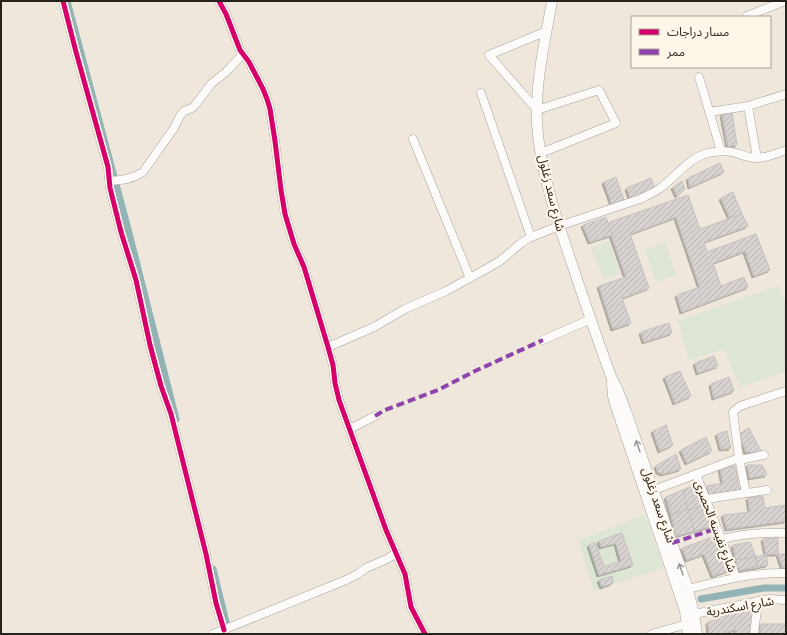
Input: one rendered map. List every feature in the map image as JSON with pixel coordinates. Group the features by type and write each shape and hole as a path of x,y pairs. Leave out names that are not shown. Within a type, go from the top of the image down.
{"main road":[{"name":"شارع سعد زغلول","path":"552,1 539,81 537,110 537,125 545,174 559,226 591,319 612,379 621,397 688,589 697,634"},
{"name":"شارع سعد زغلول","path":"612,379 612,390 615,404 680,594 688,629"}],"street":[{"path":"63,1 108,167 114,181"},
{"path":"219,1 226,14 240,50 249,62 267,98 275,140 285,214 294,244 304,267 328,346 333,365 336,390 386,530 406,574 411,606 424,634"},
{"path":"746,16 785,1"},
{"path":"541,153 616,123 599,90 537,110 489,55 547,31"},
{"path":"114,181 129,179 143,172 184,111 192,108 212,84 243,54"},
{"path":"699,77 721,151"},
{"path":"481,93 530,237"},
{"path":"709,112 748,106 786,94"},
{"path":"748,106 756,158"},
{"path":"413,139 470,278"},
{"path":"328,346 374,326 405,309 446,291 488,268 530,237 640,200 658,189 690,163 708,153 721,151 733,152 756,158 786,150"},
{"path":"114,181 110,188 119,225 136,280 150,345 161,386 171,414 206,554 216,603 224,630"},
{"path":"543,340 591,319"},
{"path":"746,493 739,458 733,412 740,406 786,391"},
{"path":"350,429 375,416"},
{"path":"654,490 739,458 764,455"},
{"name":"شارع نفيسه الحصرى","path":"696,474 736,578"},
{"path":"706,499 767,490"},
{"path":"722,539 768,532 786,533"},
{"path":"213,634 265,612 315,594 358,574 366,568 387,559 396,553"},
{"path":"688,589 771,572 786,573"},
{"name":"شارع اسكندرية","path":"694,614 769,599 786,600"},
{"path":"754,634 758,601"},
{"path":"652,634 688,629"}],"green space":[{"path":"609,241 620,274 604,279 591,248"},
{"path":"665,242 676,275 656,282 645,250"},
{"path":"778,286 786,303 786,372 740,387 724,349 689,360 678,321"},
{"path":"645,515 663,568 594,591 578,540"}],"building":[{"path":"732,112 737,145 728,146 722,114"},
{"path":"720,163 724,172 690,187 688,178"},
{"path":"616,177 624,200 612,204 604,182"},
{"path":"651,178 655,190 631,200 627,188"},
{"path":"682,181 685,189 677,196 673,187"},
{"path":"733,192 742,214 730,218 721,198"},
{"path":"688,195 700,229 742,214 748,226 704,242 707,252 756,234 770,270 754,276 745,251 713,263 721,286 744,277 748,287 682,312 677,295 700,287 676,217 630,234 649,288 622,298 631,323 613,329 599,286 626,277 607,223"},
{"path":"606,217 612,235 590,242 583,225"},
{"path":"669,323 672,333 644,342 641,332"},
{"path":"714,356 718,366 698,373 695,363"},
{"path":"680,371 691,396 675,403 665,377"},
{"path":"729,377 734,391 714,398 711,384"},
{"path":"666,425 673,445 660,451 653,431"},
{"path":"749,428 762,453 746,452 739,434"},
{"path":"727,431 731,448 721,449 717,434"},
{"path":"706,437 712,451 687,463 681,450"},
{"path":"676,454 681,469 663,474 658,472 656,466"},
{"path":"747,465 762,465 767,475 750,478"},
{"path":"735,466 740,492 710,497 707,486 723,483 720,468"},
{"path":"696,484 704,505 688,510 683,490"},
{"path":"683,490 688,510 671,514 666,497"},
{"path":"763,496 765,508 786,505 786,521 727,529 723,515 750,512 748,498"},
{"path":"704,505 712,526 694,531 688,510"},
{"path":"688,510 694,531 676,536 671,514"},
{"path":"622,533 633,565 599,575 589,545 595,542 604,567 621,561 616,543 601,547 599,541"},
{"path":"718,535 730,570 713,576 704,554 687,560 682,548"},
{"path":"778,538 778,554 766,554 763,539"},
{"path":"750,542 756,557 736,560 733,545"},
{"path":"766,554 768,565 758,567 756,557"},
{"path":"778,554 786,554 786,570 783,569"},
{"path":"756,557 758,567 739,570 736,560"},
{"path":"612,576 613,583 602,587 599,580"},
{"path":"754,609 752,634 735,634 736,629 722,634 709,634 708,622 739,611"},
{"path":"761,624 786,624 786,634 760,634"}],"waterway":[{"path":"67,1 129,233 176,419"},
{"path":"213,569 227,626"},
{"path":"701,599 764,588 786,588"}],"marked path":[{"path":"375,416 385,410 438,390 475,371 543,340"},
{"path":"672,543 718,528"}],"cycle path":[{"path":"63,1 108,167 110,188 121,232 136,280 150,345 161,386 171,414 206,554 216,603 224,630"},
{"path":"219,1 226,14 240,50 249,62 267,99 270,109 285,214 294,244 304,267 328,347 333,365 339,400 386,530 405,574 411,607 425,634"}]}
